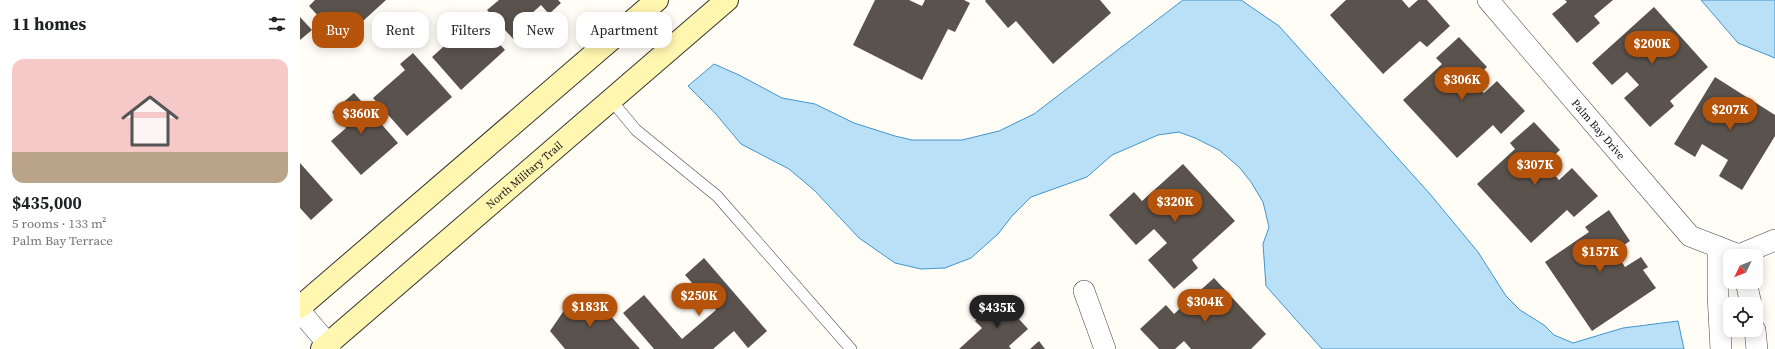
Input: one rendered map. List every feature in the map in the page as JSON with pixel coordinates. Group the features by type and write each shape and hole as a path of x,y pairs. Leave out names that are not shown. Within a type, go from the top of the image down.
{"main road":[{"path":"300,307 657,0"},
{"name":"North Military Trail","path":"332,348 611,100 727,0"}],"street":[{"name":"Palm Bay Drive","path":"1488,0 1690,236 1723,249"},
{"path":"1755,249 1775,240"},
{"path":"1718,247 1718,295 1721,349"},
{"path":"1084,291 1105,349"},
{"path":"300,311 332,348"},
{"path":"1755,337 1757,349"}],"lane":[{"path":"611,100 636,130 717,196 851,349"}],"water":[{"path":"1183,0 1241,0 1279,26 1430,194 1478,252 1506,296 1520,310 1544,325 1554,335 1573,343 1623,328 1678,321 1684,349 1322,349 1266,286 1263,244 1269,227 1263,202 1251,182 1239,167 1219,150 1179,132 1158,135 1112,155 1087,177 1031,197 1012,216 998,234 971,258 945,268 921,269 895,263 859,238 814,190 789,169 741,144 715,113 688,86 714,64 739,75 782,98 815,104 854,123 895,136 912,140 962,140 999,131 1034,114"},
{"path":"1701,0 1775,0 1775,58 1738,43"}],"building":[{"path":"315,0 386,0 364,20 364,12 314,12 309,6"},
{"path":"499,0 558,0 561,3 551,12 547,12 541,5 533,12 513,12 513,39 505,30 505,12 489,12 487,10"},
{"path":"875,0 909,0 922,6 925,0 964,0 970,3 955,32 948,29 922,80 853,45"},
{"path":"1100,0 1111,13 1053,64 1016,21 1008,28 985,1"},
{"path":"1346,0 1402,0 1409,8 1418,0 1427,0 1450,26 1427,47 1420,41 1383,74 1330,15"},
{"path":"1565,0 1613,0 1594,16 1600,23 1577,43 1552,14 1567,2"},
{"path":"1654,7 1708,67 1670,101 1674,106 1650,127 1624,98 1639,85 1627,72 1612,85 1592,63"},
{"path":"300,17 312,30 300,40"},
{"path":"1459,37 1487,67 1472,81 1484,93 1497,81 1525,111 1501,134 1493,125 1457,158 1403,100 1442,64 1436,58"},
{"path":"442,48 503,48 505,50 461,90 432,57"},
{"path":"413,53 452,97 407,136 373,98 405,70 400,64"},
{"path":"1715,77 1775,115 1775,136 1742,190 1719,176 1728,160 1702,144 1695,157 1674,144"},
{"path":"354,93 398,143 361,175 331,141 346,128 332,112"},
{"path":"1534,122 1560,150 1545,164 1559,180 1572,168 1598,196 1574,217 1567,210 1531,243 1477,184 1515,149 1510,143"},
{"path":"300,163 333,200 311,220 300,208"},
{"path":"1183,164 1235,221 1192,260 1198,268 1174,289 1148,260 1167,243 1154,229 1136,245 1109,215 1134,192 1142,201"},
{"path":"1609,210 1630,241 1615,251 1625,267 1641,257 1648,267 1643,270 1656,288 1592,331 1545,262 1589,232 1585,227"},
{"path":"704,258 767,331 748,348 734,331 713,349 654,349 623,313 644,295 682,339 716,310 685,275"},
{"path":"1214,278 1266,334 1251,349 1191,349 1184,341 1175,349 1159,349 1140,329 1166,305 1174,314"},
{"path":"592,295 640,349 565,349 550,331 567,306"},
{"path":"1000,298 1028,329 1009,346 1011,349 959,349 982,328 975,321"},
{"path":"1039,341 1045,349 1030,349"}]}
